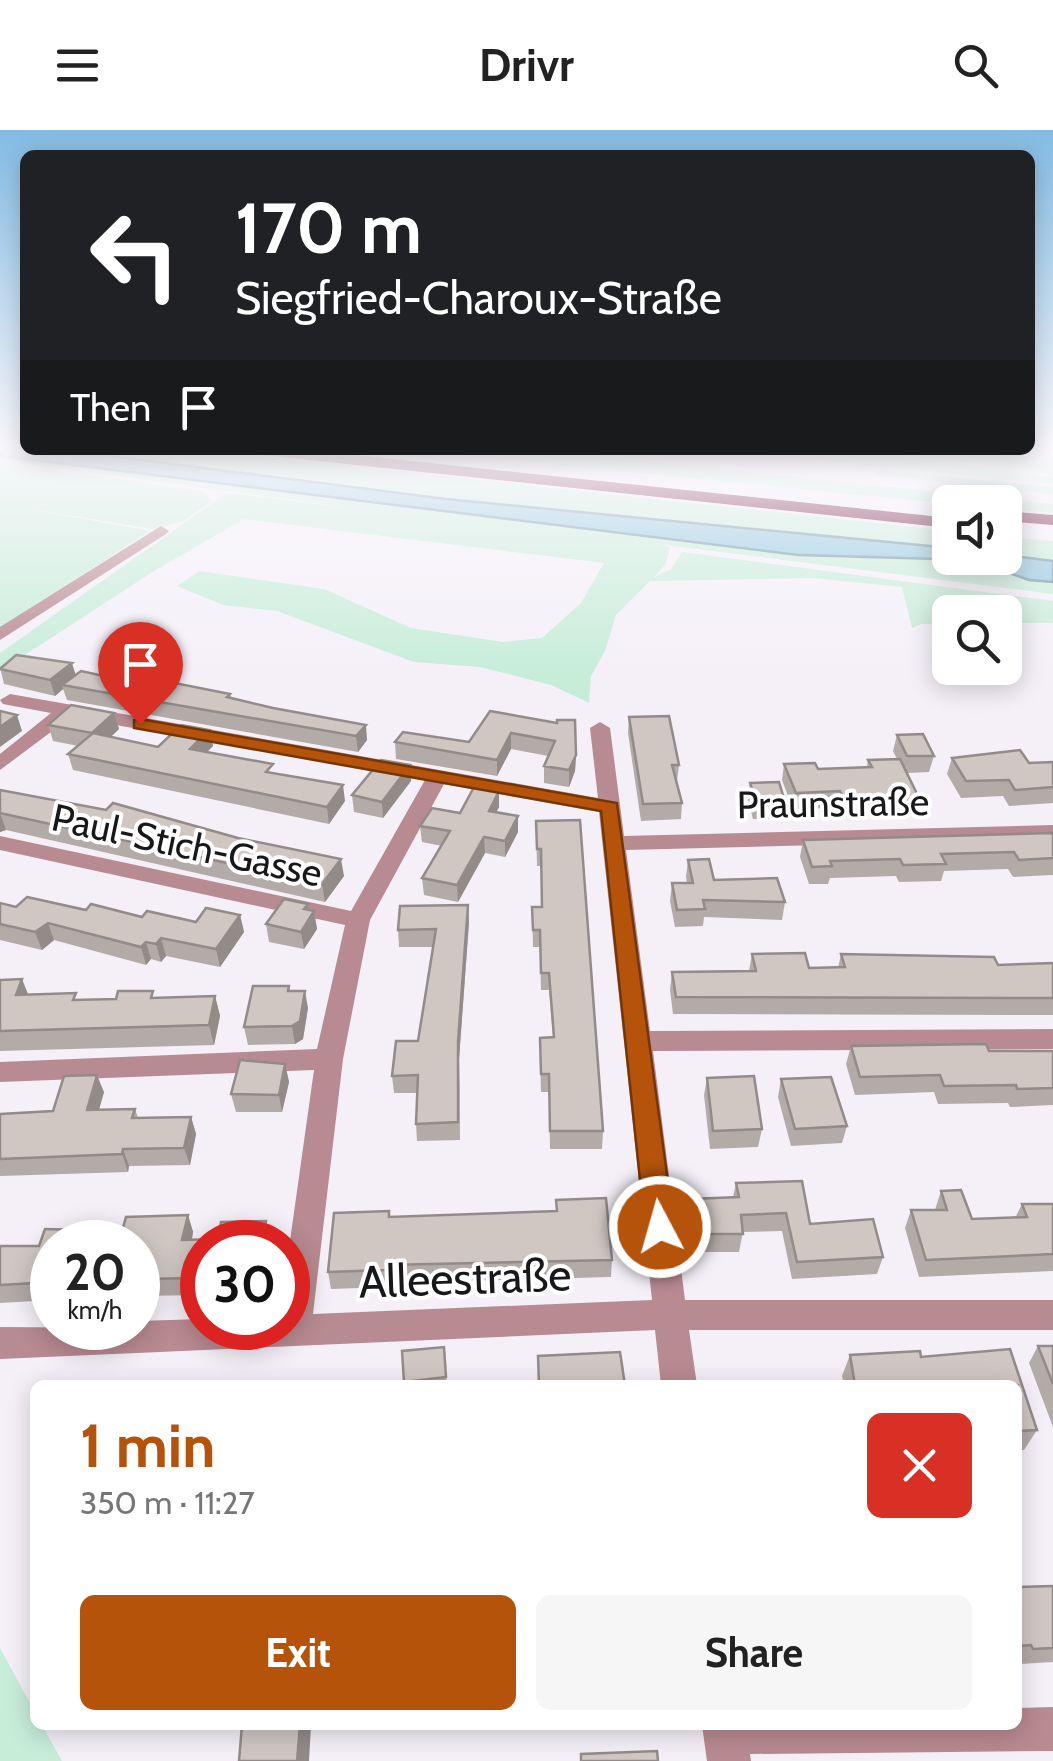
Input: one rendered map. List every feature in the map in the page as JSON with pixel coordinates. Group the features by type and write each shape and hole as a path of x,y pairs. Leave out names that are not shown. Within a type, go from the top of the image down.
{"highway":[{"path":"1022,529 1053,532"}],"street":[{"path":"0,635 161,531"},
{"path":"10,700 610,807"},
{"path":"0,764 66,711"},
{"path":"600,728 678,1380"},
{"path":"308,1220 329,1059 358,920 436,778"},
{"name":"Praunstraße","path":"615,843 1053,832"},
{"name":"Paul-Stich-Gasse","path":"0,843 358,920"},
{"path":"639,1041 1053,1039"},
{"path":"0,1072 329,1059"},
{"name":"Alleestraße","path":"310,1329 670,1315 1053,1315"},
{"name":"Alleestraße","path":"0,1343 180,1335"},
{"path":"1022,1730 1053,1729"},
{"path":"726,1739 1020,1730"}],"green space":[{"path":"0,522 101,522 150,531 0,628"},
{"path":"110,522 180,522 152,529"},
{"path":"186,522 239,522 154,571 0,671 0,653"},
{"path":"269,522 533,522 798,555 932,559 932,575 1017,575 1053,582 1053,594 665,545 670,548 665,565 653,578 671,569 682,552 1008,595 932,595 932,624 912,628 902,587 812,578 650,581 616,615 605,651 591,676 589,703 551,685 480,667 414,662 277,611 223,605 177,586 199,571 324,589 411,628 503,642 542,638 581,603 604,563"},
{"path":"684,522 868,522 932,529 932,546"},
{"path":"1022,538 1053,541 1053,561 1022,557"},
{"path":"1022,597 1053,601 1053,623 1022,623"},
{"path":"0,1648 30,1703 30,1730 45,1730 62,1761 0,1761"}],"water":[{"path":"533,522 684,522 932,546 932,559 798,555"},
{"path":"1022,557 1053,561 1053,582 1015,575 1022,575"}],"building":[{"path":"16,655 72,663 50,680 0,669"},
{"path":"81,671 122,680 167,685 170,682 230,694 227,697 273,708 366,725 356,736 62,685"},
{"path":"71,705 114,713 92,733 48,725"},
{"path":"0,711 17,715 0,727"},
{"path":"490,711 557,723 575,720 576,755 569,770 544,766 555,741 511,733 497,760 395,742 403,732 469,742"},
{"path":"669,716 679,765 672,765 682,803 643,804 629,717"},
{"path":"181,725 209,730 190,749 273,764 266,772 343,785 327,807 68,754 93,733 158,747"},
{"path":"923,734 934,756 907,756 897,735"},
{"path":"1020,750 1029,763 1053,762 1053,787 1015,790 1009,780 966,781 952,758"},
{"path":"900,759 919,798 844,800 840,791 796,793 784,764 815,763 818,769 872,767 868,760"},
{"path":"381,760 410,765 382,802 352,795"},
{"path":"779,782 785,802 756,802 750,783"},
{"path":"474,787 499,791 489,811 518,816 505,841 484,837 457,885 422,878 450,831 420,826 432,808 460,813"},
{"path":"0,790 106,810 113,803 238,838 341,859 322,884 0,813"},
{"path":"580,820 603,1131 550,1131 549,1074 541,1074 540,1038 554,1037 549,973 541,973 540,930 533,930 532,907 542,907 541,849 537,849 536,821"},
{"path":"1053,833 1053,858 1019,860 1014,852 941,854 946,864 903,865 900,859 830,861 832,866 812,867 803,840"},
{"path":"709,859 714,880 777,878 785,902 703,900 705,909 677,910 672,883 693,883 688,860"},
{"path":"27,897 86,910 91,904 142,917 147,911 196,922 206,908 240,915 216,949 161,938 156,944 146,942 141,947 48,923 35,932 0,924 0,903 16,907"},
{"path":"284,899 308,904 304,909 314,911 301,932 266,924"},
{"path":"468,905 458,1041 458,1122 416,1124 418,1075 392,1076 396,1041 418,1041 436,929 398,930 400,906"},
{"path":"805,953 809,968 845,967 841,954 994,957 998,965 1053,963 1053,998 676,997 672,972 756,971 752,954"},
{"path":"22,979 16,995 76,993 73,1000 116,999 118,991 153,991 151,998 215,996 209,1025 0,1031 0,980"},
{"path":"253,986 289,986 288,991 305,991 300,1021 292,1026 244,1027"},
{"path":"986,1044 989,1051 1053,1051 1053,1088 944,1086 940,1075 860,1077 851,1046"},
{"path":"240,1060 285,1064 279,1095 231,1094"},
{"path":"97,1075 87,1110 135,1109 132,1118 191,1117 184,1148 0,1159 0,1114 53,1111 64,1076"},
{"path":"754,1076 762,1129 713,1131 707,1078"},
{"path":"831,1077 847,1126 795,1129 781,1079"},
{"path":"802,1181 810,1224 873,1219 883,1257 797,1262 786,1213 741,1215 743,1234 697,1234 691,1199 739,1197 736,1183"},
{"path":"961,1190 972,1219 1027,1217 1022,1204 1053,1204 1053,1254 926,1260 911,1210 947,1210 941,1191"},
{"path":"606,1198 612,1260 386,1265 386,1270 328,1272 334,1213 389,1211 389,1217 557,1211 556,1200"},
{"path":"188,1215 187,1220 180,1220 180,1278 160,1279 160,1220 125,1220"},
{"path":"0,1246 30,1246 30,1283 0,1285"},
{"path":"1038,1346 1053,1346 1053,1384"},
{"path":"444,1347 446,1377 404,1380 402,1351"},
{"path":"1010,1349 1020,1380 854,1380 850,1355 920,1351 921,1357"},
{"path":"620,1352 624,1380 539,1380 538,1356"},
{"path":"1022,1385 1037,1430 1022,1431"},
{"path":"1053,1586 1053,1648 1022,1646 1022,1587"},
{"path":"242,1730 300,1730 297,1761 239,1761"},
{"path":"657,1751 658,1761 581,1761 581,1754"}],"route":[{"path":"140,724 610,807 660,1227"}]}
